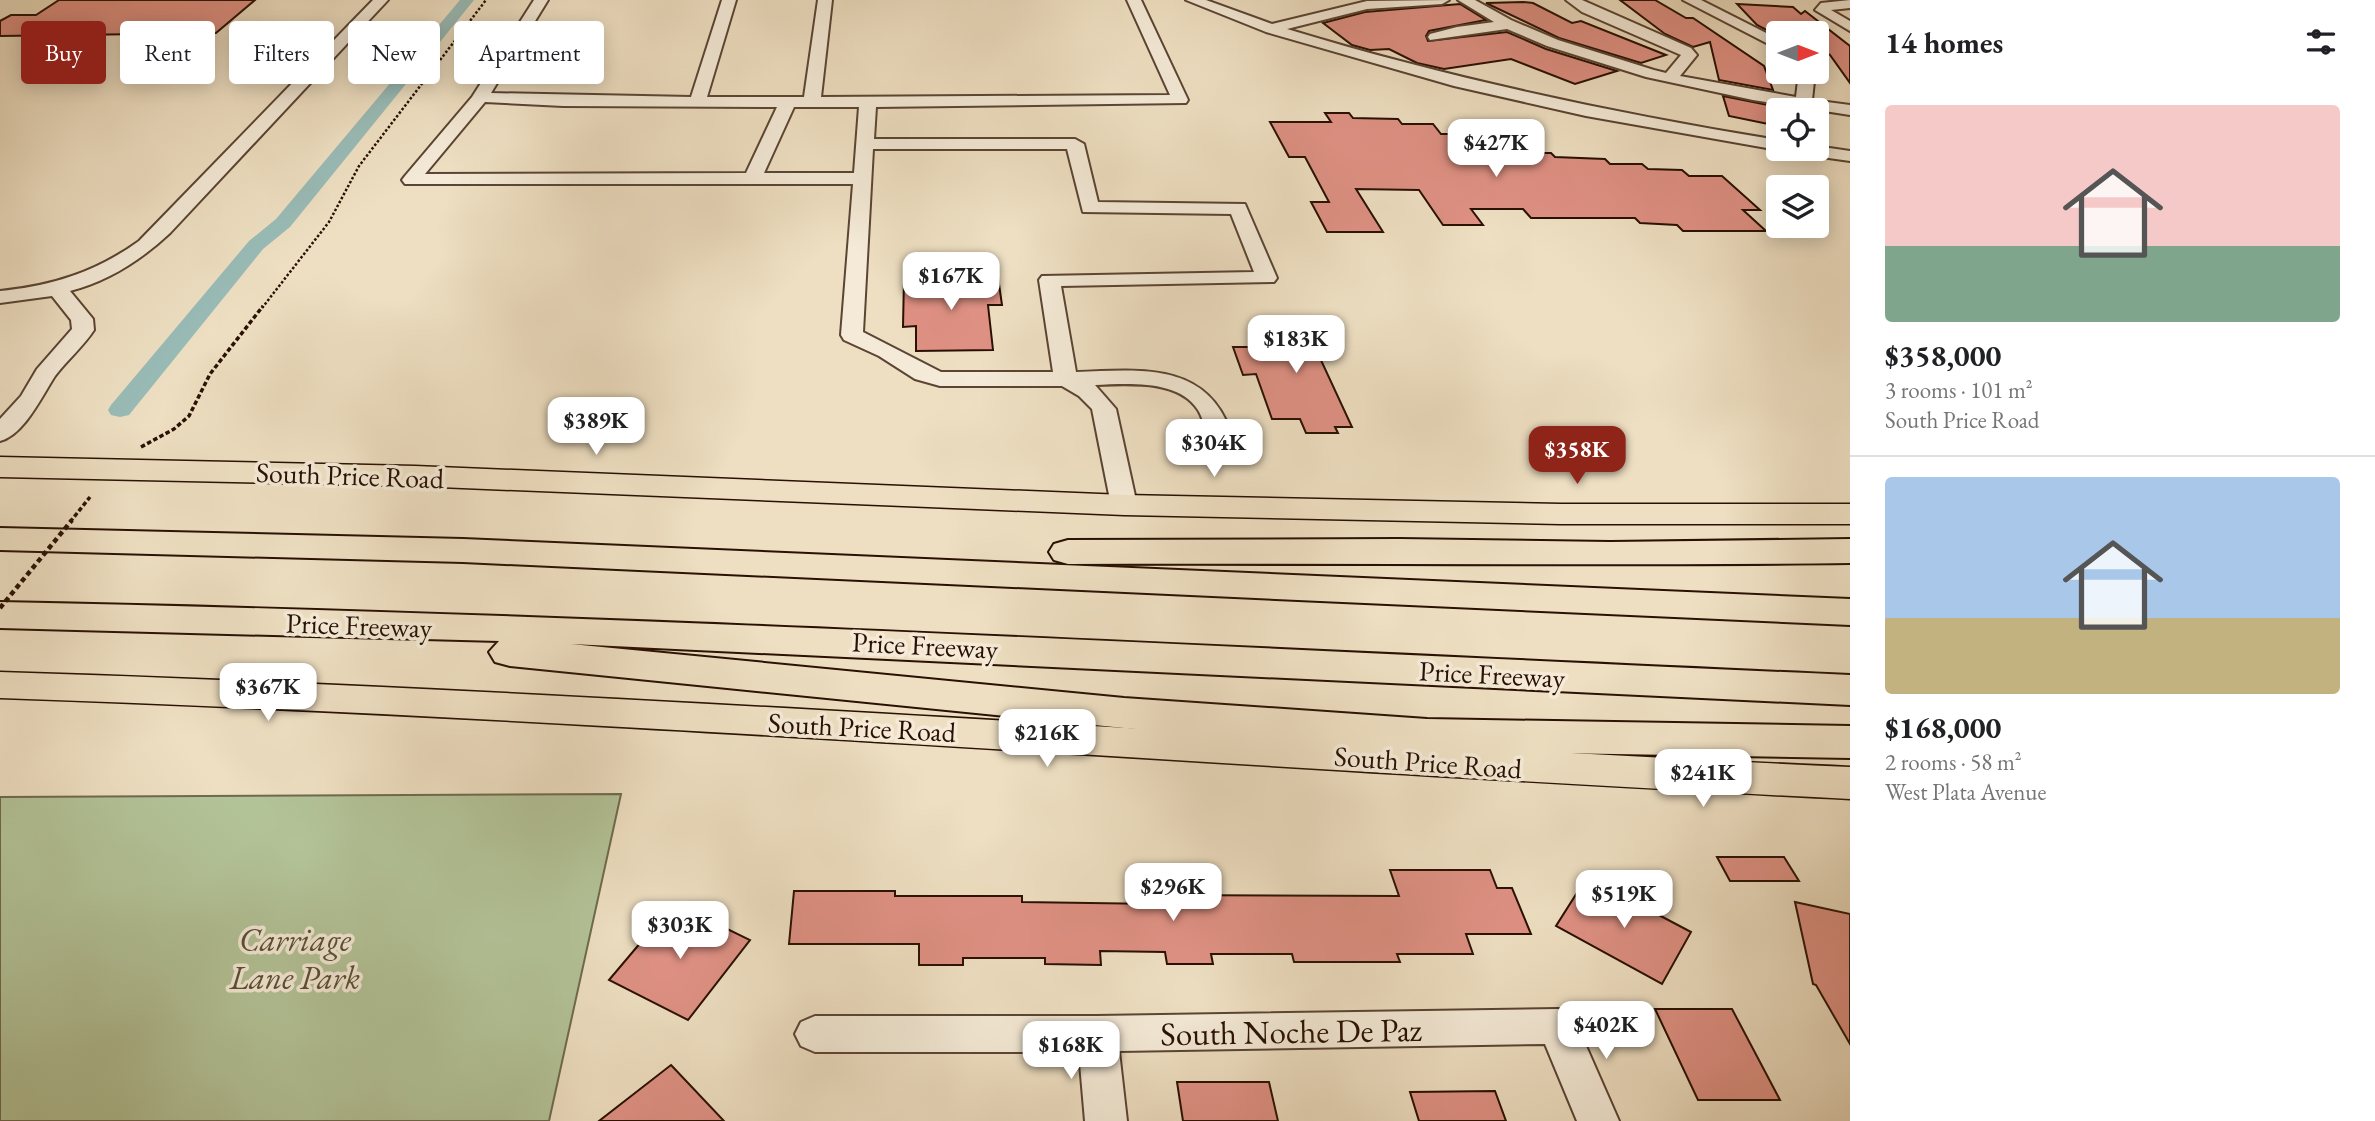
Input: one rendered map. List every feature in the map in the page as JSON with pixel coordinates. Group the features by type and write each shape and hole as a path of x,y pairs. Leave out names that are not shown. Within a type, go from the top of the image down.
{"highway":[{"path":"0,539 396,549 1625,605 1850,612"},
{"path":"396,549 763,545 1121,554 1850,551"},
{"name":"Price Freeway","path":"0,615 822,640 1496,675 1850,690"},
{"path":"278,622 562,658 1124,713 1427,735 1850,741"}],"main road":[{"name":"South Price Road","path":"0,467 415,476 1124,505 1561,514 1850,514"},
{"name":"South Price Road","path":"0,685 249,692 539,707 1547,770 1850,783"}],"street":[{"path":"0,296 58,290 112,269 146,246 381,0"},
{"path":"541,0 480,97 411,180 863,178"},
{"path":"698,101 729,0"},
{"path":"811,101 825,0"},
{"path":"480,97 508,100 868,103 1180,100 1134,0"},
{"path":"1193,0 1271,29 1458,84 1687,132 1766,143"},
{"path":"1271,29 1367,5 1442,0"},
{"path":"1465,0 1511,24 1580,52 1671,77 1774,98"},
{"path":"1573,0 1587,9 1686,51 1689,55 1671,77"},
{"path":"1689,0 1766,39"},
{"path":"1850,4 1826,6 1822,10 1850,27"},
{"path":"1435,37 1457,31 1511,24"},
{"path":"753,178 788,101"},
{"path":"1064,101 1090,208 1238,208 1267,278 1049,280 1066,379"},
{"path":"868,103 852,335 887,351 923,374 940,379 1142,379 1168,382 1191,392 1207,404 1218,430"},
{"path":"1829,107 1850,110"},
{"path":"865,144 1075,144"},
{"path":"1829,153 1850,156"},
{"path":"0,434 31,399 45,374 76,338 84,324 58,290"},
{"path":"0,404 45,374"},
{"path":"1066,379 1096,396 1104,409 1124,505"},
{"name":"South Noche De Paz","path":"815,1034 1097,1034 1558,1026 1598,1121"},
{"path":"1097,1034 1106,1121"}],"path":[{"path":"0,608 115,469 134,451 174,429 189,416 210,374 316,240 329,222 359,166 486,0"}],"green space":[{"name":"Carriage Lane Park","path":"621,794 549,1121 0,1121 0,797"}],"building":[{"path":"59,0 255,0 216,33 215,21 120,21 120,34 106,35 106,21 21,21 21,36 0,36 0,21 11,15 36,15"},
{"path":"1620,0 1655,0 1686,18 1693,18 1764,66 1766,84 1771,84 1773,90 1719,80 1710,42 1693,47 1665,34"},
{"path":"1486,3 1533,3 1572,23 1581,21 1666,55 1641,63 1559,38"},
{"path":"1460,4 1486,20 1429,31 1426,36 1428,41 1507,32 1546,49 1617,71 1575,84 1511,59 1444,69 1417,63 1389,49 1370,50 1352,45 1323,23 1365,12"},
{"path":"1737,4 1793,7 1801,14 1805,11 1818,21 1766,21 1766,30 1757,25"},
{"path":"1829,30 1850,46 1850,83 1830,55"},
{"path":"1723,96 1766,105 1766,124 1729,116"},
{"path":"1325,113 1349,113 1353,118 1398,119 1402,124 1433,124 1441,134 1457,134 1463,141 1494,141 1499,147 1515,147 1520,153 1551,153 1555,157 1605,159 1610,164 1642,164 1648,169 1682,170 1689,176 1722,176 1760,210 1743,210 1766,231 1683,231 1677,225 1640,223 1635,218 1531,218 1523,209 1471,209 1483,225 1443,225 1419,190 1356,189 1383,232 1327,232 1311,202 1329,202 1305,157 1289,157 1270,122 1331,122"},
{"path":"998,277 1002,305 988,305 993,350 916,351 916,326 903,327 904,278"},
{"path":"1324,319 1335,342 1313,343 1352,427 1335,427 1338,433 1306,433 1300,419 1272,419 1256,374 1243,375 1233,347 1273,347 1263,323 1275,323 1273,320"},
{"path":"1717,857 1784,857 1799,881 1730,881"},
{"path":"1390,870 1490,870 1497,888 1512,888 1531,934 1466,934 1473,954 1397,954 1400,962 1294,962 1292,954 1211,954 1213,964 1167,964 1165,952 1100,951 1101,965 1045,964 1045,958 963,958 963,965 919,965 919,944 789,944 794,891 895,891 895,896 1022,896 1022,902 1157,904 1156,895 1399,896"},
{"path":"1587,877 1691,932 1662,984 1556,926"},
{"path":"1795,902 1850,914 1850,1044 1813,984"},
{"path":"674,903 750,940 688,1020 609,980"},
{"path":"1655,1009 1732,1009 1780,1100 1698,1100"},
{"path":"671,1065 724,1121 599,1121"},
{"path":"1177,1082 1269,1082 1278,1121 1183,1121"},
{"path":"1495,1091 1506,1121 1419,1121 1410,1092"}],"waterway":[{"path":"120,410 256,245 283,223 467,0"}]}
